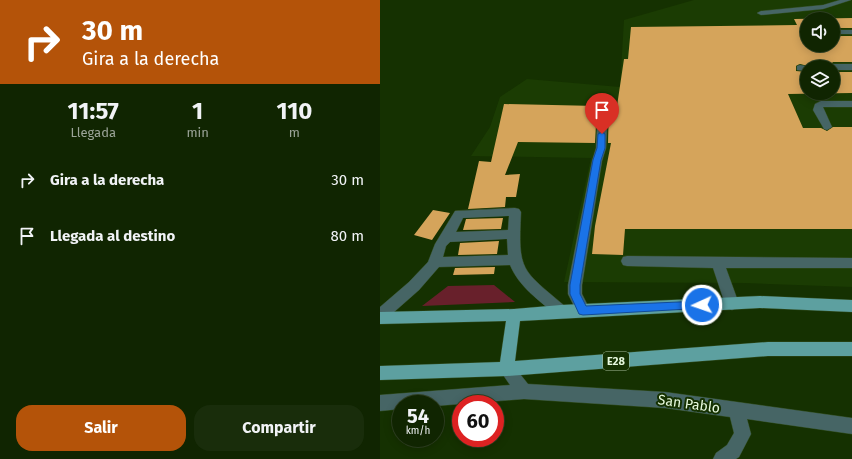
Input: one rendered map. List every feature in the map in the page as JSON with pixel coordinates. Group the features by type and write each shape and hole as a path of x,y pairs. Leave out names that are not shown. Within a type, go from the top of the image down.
{"main road":[{"path":"380,317 514,315 561,311 760,302 852,306"},
{"path":"507,369 514,315"},
{"name":"E28","path":"380,373 507,369 768,349 852,349"}],"street":[{"path":"761,13 823,7 848,0"},
{"path":"840,32 852,32"},
{"path":"840,67 852,67"},
{"path":"827,127 818,110 818,106 821,104 852,104"},
{"path":"583,310 575,294 575,285 597,160 601,148 603,107"},
{"path":"380,317 414,286 434,262 441,244 447,237 459,214 515,212 515,260 520,274 561,311"},
{"path":"447,237 514,234"},
{"path":"434,262 515,260"},
{"path":"627,261 852,263"},
{"path":"718,263 732,304"},
{"path":"507,369 524,391"},
{"name":"San Pablo","path":"380,403 524,391 665,400 852,426"},
{"path":"722,459 733,451 743,434 736,411"}],"shaded area":[{"path":"694,0 852,0 852,287 744,283 564,282 591,158 471,156 490,127 500,97 527,79 620,87 624,20"},
{"path":"494,285 515,302 422,306 448,286"}],"building":[{"path":"840,18 852,18 852,28 840,28"},
{"path":"794,19 800,19 800,52 840,52 840,36 852,36 852,62 840,62 840,60 800,60 800,64 796,66 796,71 800,71 800,94 788,94 803,128 821,128 827,131 833,127 852,127 852,229 625,229 623,255 592,254 595,226 611,143 608,143 609,106 617,106 624,59 628,59 631,27 797,25"},
{"path":"840,72 852,72 852,93 840,93"},
{"path":"504,104 597,106 595,143 518,142 505,175 520,174 516,197 506,197 505,207 468,209 479,161 491,162"},
{"path":"433,210 450,213 432,240 414,235"},
{"path":"503,218 501,229 463,230 466,219"},
{"path":"499,241 497,254 458,255 460,243"},
{"path":"495,267 494,274 453,275 455,268"}],"route":[{"path":"602,134 601,148 597,160 575,285 575,294 583,310 702,305"}]}
